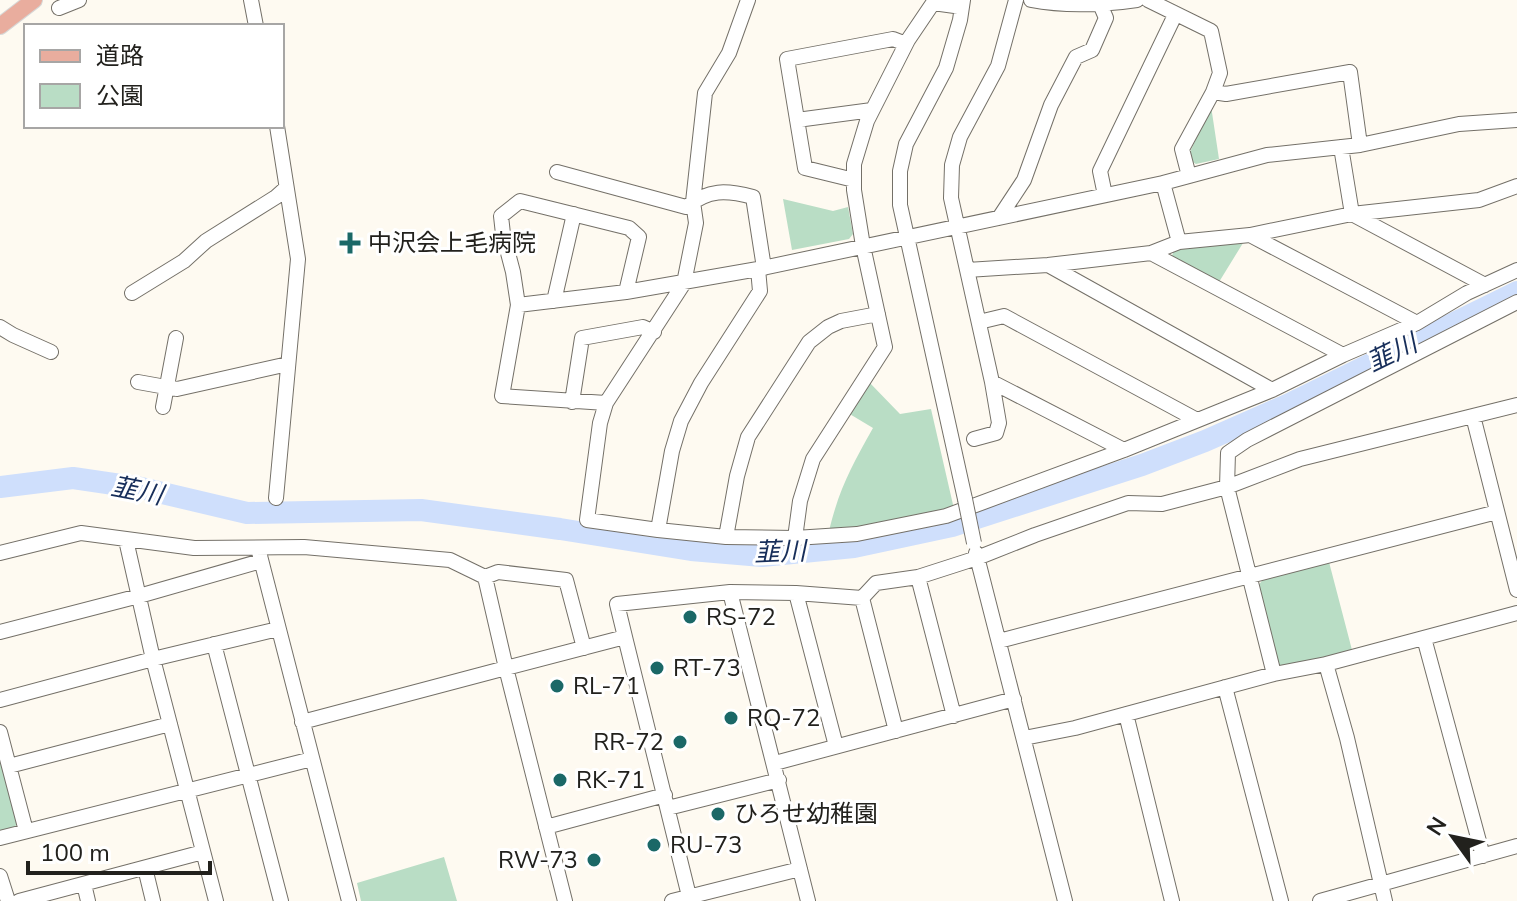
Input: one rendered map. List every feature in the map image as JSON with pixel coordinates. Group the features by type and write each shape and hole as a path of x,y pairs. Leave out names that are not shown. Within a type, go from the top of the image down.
{"main road":[{"path":"0,26 34,0"}],"street":[{"path":"59,8 79,0"},
{"path":"251,0 256,24"},
{"path":"748,0 729,53 705,93 693,202 696,223 684,283 606,403 600,423 587,520 726,537 795,538 857,534 946,516 1124,450 1272,390 1417,323 1467,293 1517,270"},
{"path":"974,439 996,433 999,423 951,198 952,165 960,137 998,66 1016,0"},
{"path":"1031,0 1053,4 1137,0"},
{"path":"1148,0 1211,31 1220,73 1182,149 1189,176"},
{"path":"795,538 800,501 813,459 885,347 854,190 854,164 867,121 906,44 933,3 962,3 946,68 906,144 900,171 900,205 976,551 1065,901"},
{"path":"999,218 1024,180 1051,105 1076,57 1092,50 1106,18 1100,4"},
{"path":"1105,195 1100,171 1175,15"},
{"path":"854,180 805,168 787,59 893,39 906,44"},
{"path":"1213,92 1226,94 1350,72 1360,145"},
{"path":"797,120 872,110"},
{"path":"518,305 626,292 761,268 1163,183 1267,155 1360,145 1459,124 1517,120"},
{"path":"276,498 298,259 277,128"},
{"path":"1341,147 1352,214"},
{"path":"557,172 686,207 707,194 731,191 753,197 761,268 760,291 701,383 681,421 672,451 658,530"},
{"path":"1163,183 1179,242"},
{"path":"967,270 1048,265 1151,253 1179,242 1250,235 1352,214 1479,200 1517,186"},
{"path":"132,293 184,261 206,241 286,188"},
{"path":"606,403 502,396 518,305 501,216 520,201 629,228 639,237 626,292"},
{"path":"554,301 574,214"},
{"path":"1352,214 1485,285"},
{"path":"1250,235 1417,323"},
{"path":"1151,253 1343,355"},
{"path":"1048,265 1272,390"},
{"path":"1274,674 1227,487 1228,453 1247,440 1517,302"},
{"path":"726,537 748,437 809,342 841,321 878,314"},
{"path":"979,322 1004,316 1197,420"},
{"path":"0,327 51,352"},
{"path":"572,402 582,338 643,327 654,332"},
{"path":"163,407 176,338"},
{"path":"138,382 177,389 288,364"},
{"path":"992,382 1124,450"},
{"path":"862,598 876,583 918,577 976,551 1035,535 1128,503 1162,504 1227,487 1300,459 1517,405"},
{"path":"1473,416 1517,590"},
{"path":"999,641 1497,512"},
{"path":"0,553 81,533 259,555"},
{"path":"126,540 153,659 216,901"},
{"path":"0,632 139,596 259,555 304,547 450,560 485,577 498,572 566,580 584,648"},
{"path":"259,555 349,901"},
{"path":"485,577 565,901"},
{"path":"918,577 954,716"},
{"path":"689,896 617,604 730,592 862,598"},
{"path":"730,592 808,901"},
{"path":"796,593 836,746"},
{"path":"862,598 896,731"},
{"path":"1024,738 1075,728 1517,613"},
{"path":"0,700 278,629"},
{"path":"302,722 625,637"},
{"path":"1424,638 1483,856"},
{"path":"214,644 281,901"},
{"path":"1326,664 1347,738 1385,901"},
{"path":"1225,687 1281,901"},
{"path":"775,763 1014,699"},
{"path":"1126,714 1172,901"},
{"path":"9,766 170,724"},
{"path":"0,732 26,831"},
{"path":"0,838 312,759"},
{"path":"546,827 779,780"},
{"path":"1320,901 1517,846"},
{"path":"19,901 203,852"},
{"path":"145,868 153,901"},
{"path":"672,901 800,869"},
{"path":"0,876 8,901"},
{"path":"84,884 88,901"}],"green space":[{"path":"1211,106 1219,159 1196,164 1191,161 1190,152"},
{"path":"783,199 833,211 848,207 853,234 849,239 792,250"},
{"path":"1243,243 1219,282 1171,259 1174,250 1199,245"},
{"path":"868,381 900,414 931,409 954,509 864,529 829,531 847,478 873,428 848,413"},
{"path":"1329,562 1352,650 1283,667 1277,664 1258,586 1264,578"},
{"path":"0,752 18,821 15,827 0,831"},
{"path":"444,857 457,901 361,901 357,883"}],"waterway":[{"name":"韮川","path":"0,487 73,478 141,488 247,513 421,510 691,550 762,556 854,547 952,526 1142,465 1205,441 1287,405 1517,292"}],"place":[{"name":"中沢会上毛病院","path":"350,243"},
{"name":"RS-72","path":"690,617"},
{"name":"RT-73","path":"657,668"},
{"name":"RL-71","path":"557,686"},
{"name":"RQ-72","path":"731,718"},
{"name":"RR-72","path":"680,742"},
{"name":"RK-71","path":"560,780"},
{"name":"ひろせ幼稚園","path":"718,814"},
{"name":"RU-73","path":"654,845"},
{"name":"RW-73","path":"594,860"}]}
